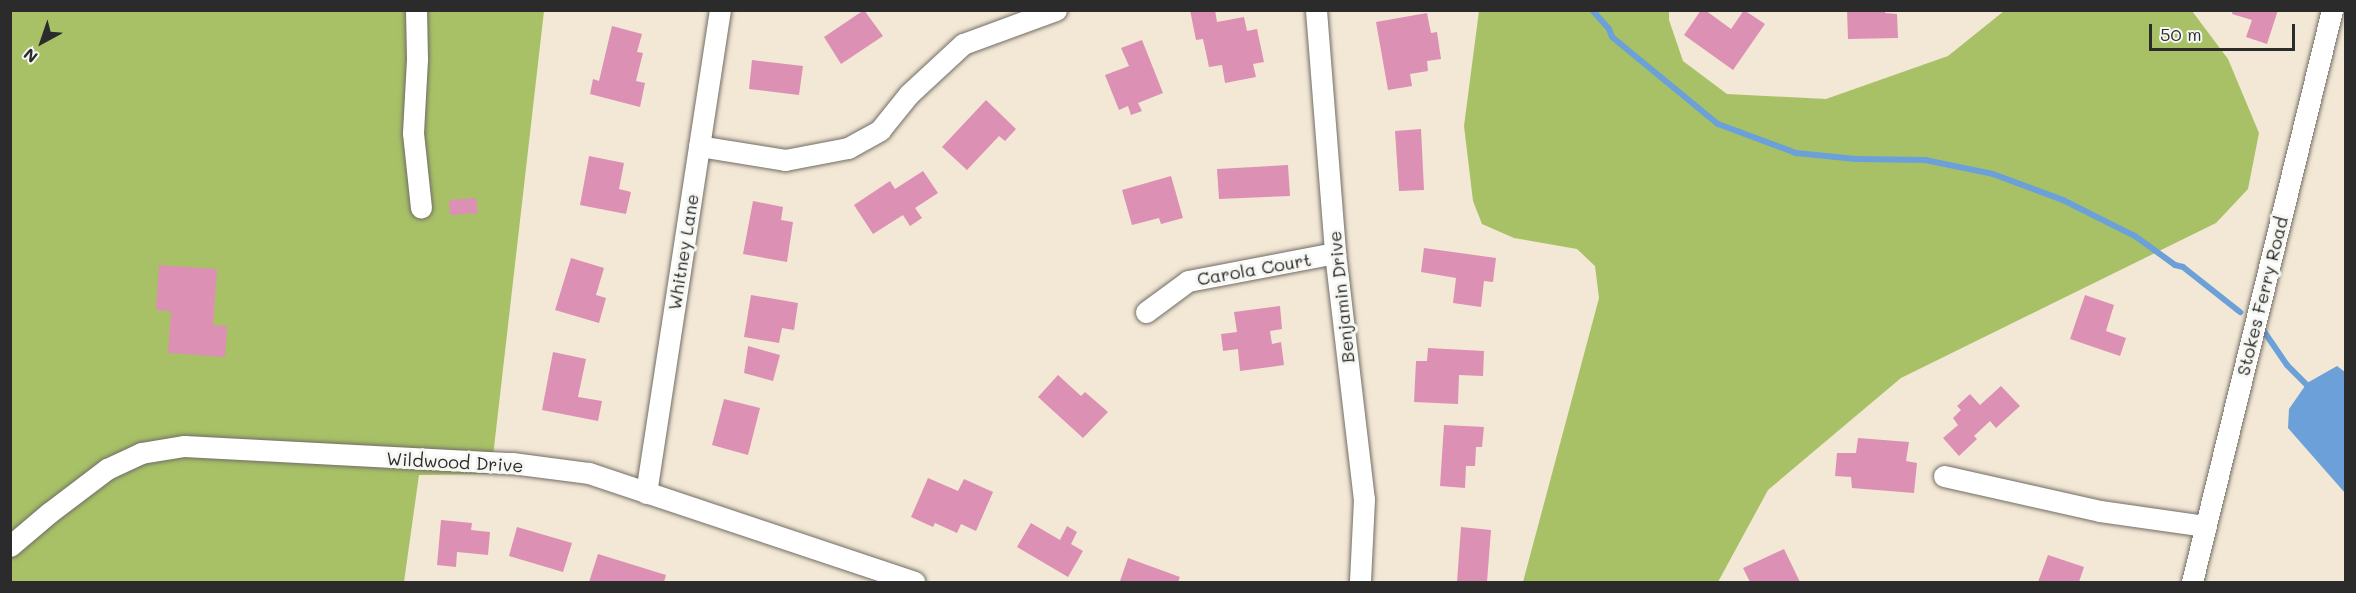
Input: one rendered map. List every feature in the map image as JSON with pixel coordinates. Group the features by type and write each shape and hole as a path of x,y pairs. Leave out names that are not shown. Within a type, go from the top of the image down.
{"street":[{"path":"416,10 417,59 413,133 421,208"},
{"name":"Whitney Lane","path":"646,493 720,10"},
{"path":"699,146 785,160 848,148 880,130 909,94 963,44 1056,10"},
{"name":"Benjamin Drive","path":"1316,10 1335,254 1364,499 1360,582"},
{"name":"Stokes Ferry Road","path":"2192,582 2332,10"},
{"name":"Carola Court","path":"1146,312 1188,281 1335,254"},
{"name":"Wildwood Drive","path":"10,546 107,469 141,453 184,446 512,463 590,473 914,582"},
{"path":"1944,476 2100,511 2205,526"}],"green space":[{"path":"10,11 544,11 491,474 419,475 404,582 11,582"},
{"path":"1479,11 1669,11 1669,20 1683,61 1727,94 1826,99 1948,56 2004,11 2192,11 2228,59 2259,133 2248,189 2216,223 1901,378 1768,490 1718,582 1523,582 1599,298 1595,266 1577,249 1514,238 1482,224 1473,201 1464,126"}],"water":[{"path":"2337,366 2345,372 2345,493 2288,428 2289,409 2307,383"}],"building":[{"path":"864,10 883,36 841,64 824,37"},
{"path":"1190,10 1215,10 1217,22 1244,17 1247,31 1257,29 1264,62 1253,64 1256,77 1225,83 1222,65 1209,67 1203,39 1196,40"},
{"path":"1701,10 1705,10 1731,29 1744,10 1765,24 1733,70 1684,35"},
{"path":"1847,10 1885,10 1885,13 1897,14 1898,38 1848,39"},
{"path":"2233,10 2278,10 2267,44 2246,37 2252,20 2232,14"},
{"path":"1427,13 1431,33 1437,32 1441,59 1427,61 1428,71 1410,74 1412,86 1388,90 1376,22"},
{"path":"612,26 642,34 637,52 643,53 636,81 645,83 640,107 590,94 593,79 599,81"},
{"path":"1142,40 1163,93 1138,103 1142,111 1131,115 1128,106 1119,110 1105,75 1129,66 1121,48"},
{"path":"752,60 803,66 799,95 749,89"},
{"path":"986,100 1016,129 1005,141 999,136 967,170 942,147"},
{"path":"1421,129 1424,190 1399,191 1395,131"},
{"path":"589,156 624,163 619,189 631,192 626,214 580,205"},
{"path":"1288,165 1290,196 1219,199 1217,169"},
{"path":"923,171 938,193 915,208 922,218 910,226 903,215 873,234 854,205 890,181 895,189"},
{"path":"1171,176 1183,218 1161,224 1159,218 1132,225 1122,190"},
{"path":"476,198 478,213 450,215 449,200"},
{"path":"753,201 783,207 781,220 793,222 787,262 743,254"},
{"path":"1424,248 1496,258 1493,282 1484,281 1481,307 1453,303 1456,278 1421,272"},
{"path":"571,258 604,268 596,295 606,298 599,323 555,310"},
{"path":"159,265 217,269 213,325 227,326 225,357 168,353 171,311 156,310"},
{"path":"751,295 798,303 794,330 782,328 779,343 744,337"},
{"path":"2085,295 2114,305 2106,331 2126,338 2120,356 2070,339"},
{"path":"1280,306 1282,329 1270,331 1272,344 1281,342 1284,365 1240,371 1238,349 1223,351 1221,334 1237,332 1234,312"},
{"path":"748,346 780,355 773,381 744,373"},
{"path":"1428,348 1484,351 1483,376 1459,375 1458,404 1414,402 1416,361 1427,361"},
{"path":"553,352 586,359 578,397 602,401 598,421 542,410"},
{"path":"1058,375 1081,396 1085,392 1108,412 1083,438 1038,397"},
{"path":"2001,386 2020,406 1996,428 1990,421 1974,436 1977,439 1959,456 1943,438 1958,425 1953,418 1961,410 1957,406 1970,394 1980,405"},
{"path":"724,399 760,408 748,455 712,445"},
{"path":"1444,425 1484,427 1482,447 1476,447 1475,466 1466,466 1465,488 1440,486"},
{"path":"1858,438 1909,442 1906,461 1917,463 1914,493 1852,488 1851,477 1835,476 1837,453 1856,453"},
{"path":"928,478 958,491 964,479 993,492 976,531 961,524 957,533 935,523 933,527 911,517"},
{"path":"441,520 472,523 471,530 490,532 488,555 457,552 456,567 437,565"},
{"path":"1031,523 1060,540 1067,526 1077,532 1071,544 1083,551 1068,577 1017,547"},
{"path":"517,527 572,543 563,572 509,556"},
{"path":"1461,527 1491,530 1487,582 1457,582"},
{"path":"1784,549 1800,582 1750,582 1743,568"},
{"path":"598,554 666,575 664,582 589,582"},
{"path":"2048,555 2084,567 2079,582 2038,582"},
{"path":"1128,558 1180,577 1178,582 1120,581"}],"waterway":[{"path":"1592,10 1609,29 1612,37 1718,124 1796,153 1856,159 1925,160 1993,174 2063,200 2135,236 2175,265 2183,267 2240,312"},
{"path":"2263,330 2287,365 2311,389"}]}
